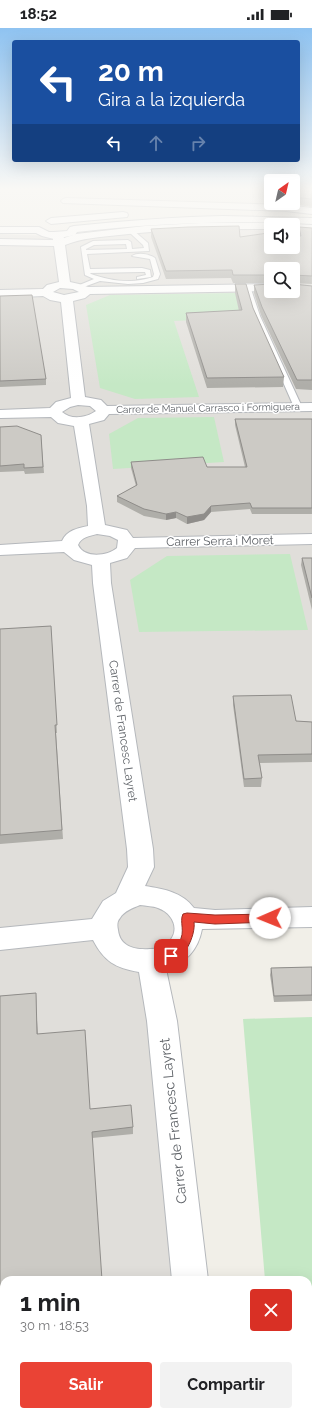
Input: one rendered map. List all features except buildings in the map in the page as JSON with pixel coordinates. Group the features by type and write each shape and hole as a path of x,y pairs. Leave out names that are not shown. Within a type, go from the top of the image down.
{"street":[{"path":"61,255 65,285"},
{"path":"0,294 46,292 51,287 65,285 82,289 264,288"},
{"path":"46,292 55,298 66,298 80,296 82,289"},
{"path":"66,298 78,401"},
{"path":"78,401 95,403 101,406 103,410 103,413 95,419 81,421 66,420 56,415 55,412 56,409 62,404 78,401"},
{"name":"Carrer de Manuel Carrasco i Formiguera","path":"103,410 305,407"},
{"path":"0,414 55,412"},
{"path":"81,421 95,506 97,530"},
{"path":"97,530 114,532 121,535 125,538 127,543 126,549 120,554 112,558 101,560 89,560 79,557 72,552 68,546 69,541 73,537 88,531 97,530"},
{"name":"Carrer Serra i Moret","path":"127,543 312,539"},
{"path":"0,550 68,546"},
{"name":"Carrer de Francesc Layret","path":"101,560 102,583 140,849 141,867 126,899"},
{"path":"140,895 155,895 169,900 180,907 187,918 189,930 184,945 171,956 151,962 133,960 117,953 107,942 104,928 104,921 112,908 126,899 140,895"},
{"path":"187,918 215,920 312,917"},
{"path":"0,939 104,928"},
{"name":"Carrer de Francesc Layret","path":"151,962 162,1021 190,1276"}],"lane":[{"path":"84,255 87,271 90,277 110,282 153,280 157,276 151,257 110,255"},
{"path":"82,289 99,279 143,278 149,276 148,271 142,270 87,271"},
{"path":"248,288 257,316 305,407"}],"shaded area":[{"path":"0,255 312,255 312,917 189,930 151,962 190,1276 0,1276"}],"green space":[{"path":"235,293 245,318 174,321 199,397 135,399 100,388 86,305 110,295"},
{"path":"214,417 224,462 113,469 109,434 138,418"},
{"path":"290,554 308,630 139,632 130,580 167,556"},
{"path":"312,1017 312,1276 265,1276 243,1019"}],"route":[{"path":"171,956 184,945 189,930 187,918 215,920 270,918"}]}
